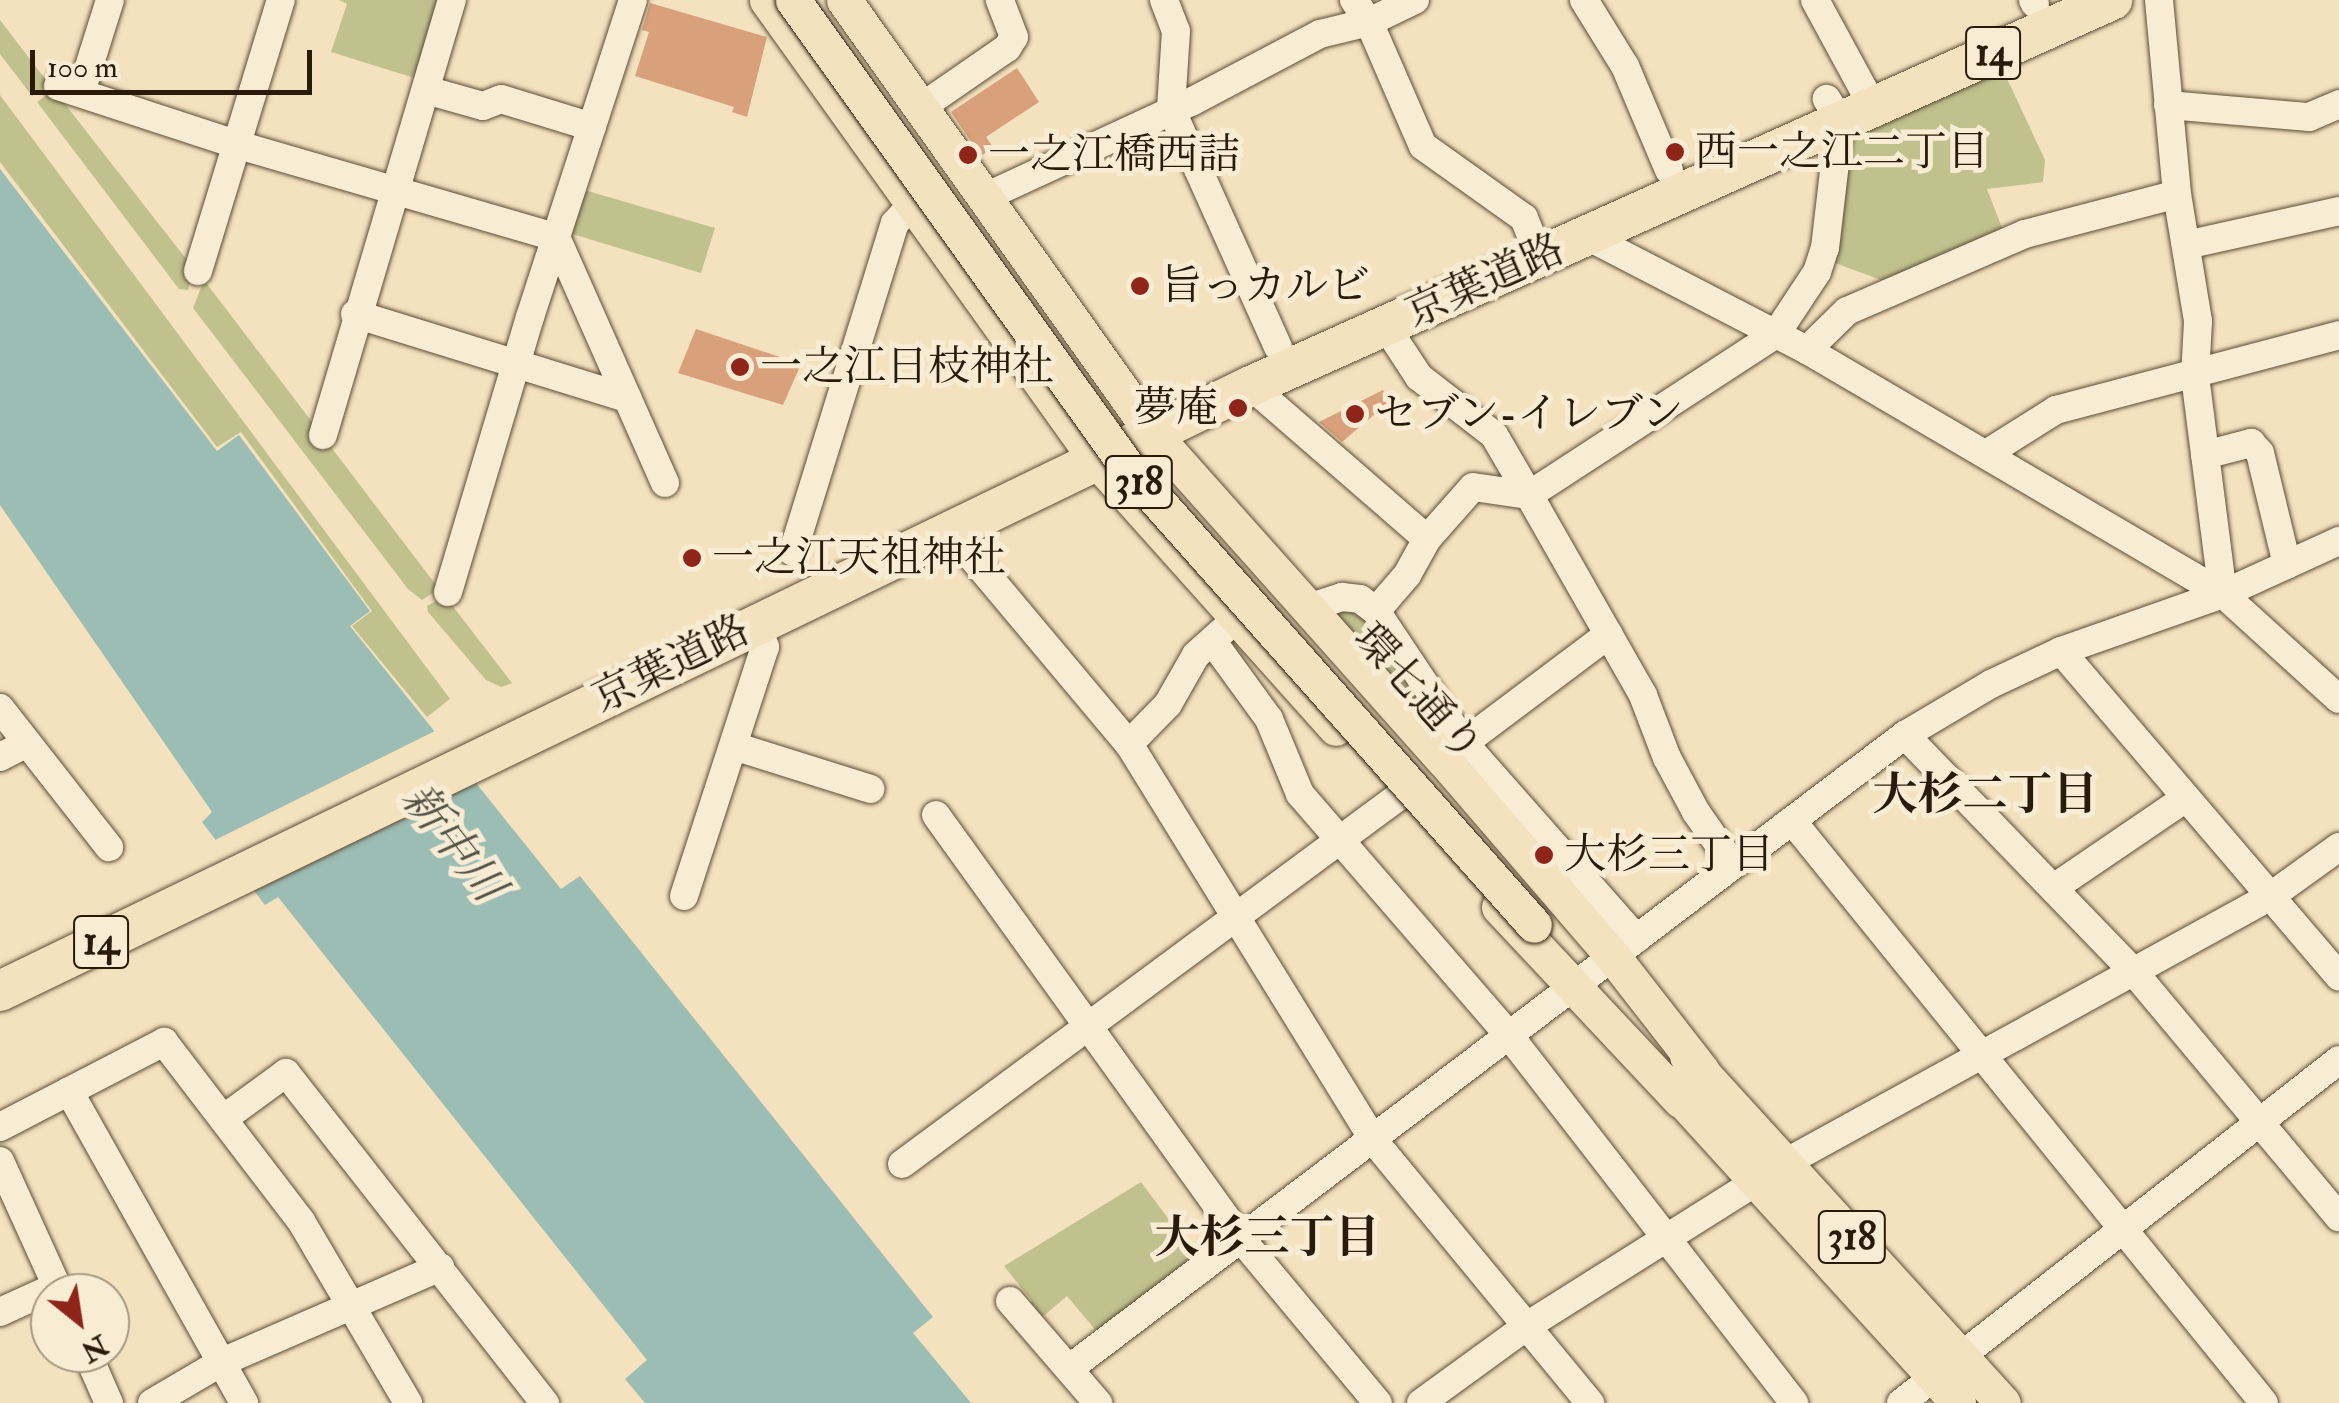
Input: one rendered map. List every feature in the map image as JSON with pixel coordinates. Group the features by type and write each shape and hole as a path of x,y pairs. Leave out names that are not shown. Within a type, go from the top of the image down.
{"highway":[{"name":"京葉道路","path":"0,991 194,884 1088,450 1278,346 1669,170 2112,0"},
{"name":"京葉道路","path":"1144,422 1251,386 1587,236 1850,103 2038,1"},
{"name":"京葉道路","path":"512,729 757,624 950,531 1088,450"},
{"name":"京葉道路","path":"0,966 194,884"}],"main road":[{"name":"318","path":"767,0 1088,450 1224,629 1398,797 1602,967 1702,1071 1771,1172 1951,1379 2003,1403"},
{"name":"環七通り","path":"793,0 1128,468 1542,918 1602,967"},
{"name":"環七通り","path":"817,0 1156,467 1542,918"},
{"path":"844,0 1144,422 1308,608 1454,751 1602,967"},
{"name":"318","path":"1602,967 1680,1100 1771,1172"}],"street":[{"path":"110,0 69,89 235,144 556,237"},
{"path":"198,271 280,0"},
{"path":"322,434 452,0"},
{"path":"448,592 516,364 633,0"},
{"path":"920,108 1008,48 1014,37 1000,0"},
{"path":"1164,0 1176,31 1172,110 1278,346"},
{"path":"984,198 1172,110 1362,11 1416,0"},
{"path":"1584,0 1625,66 1669,170"},
{"path":"1376,612 1407,575 1427,539 1472,487 1530,495 1776,334 1818,272 1850,103 1815,0"},
{"path":"2160,0 2177,194 2198,321 2194,376 2222,594"},
{"path":"1362,11 1424,146 1524,218 1530,233"},
{"path":"426,90 483,106 501,98 592,127"},
{"path":"2168,104 2309,117 2339,104"},
{"path":"1807,350 1847,311 2025,234 2177,194"},
{"path":"793,552 895,222 912,204"},
{"path":"2186,246 2339,211"},
{"path":"1587,236 1807,350 2222,594 2339,699"},
{"path":"556,237 665,484"},
{"path":"355,314 628,398"},
{"path":"1385,325 1419,378 1494,435 1643,695 1667,758 1733,865"},
{"path":"1986,454 2056,410 2339,335"},
{"path":"1251,386 1427,539"},
{"path":"2205,455 2251,443 2260,452 2287,564"},
{"path":"950,531 1128,744 1374,1141 1590,1403"},
{"path":"1070,1368 1511,1038 1905,735 1991,684 2061,651 2222,594 2339,541"},
{"path":"1308,608 1342,596 1360,599 1376,612 1454,751 1609,634"},
{"path":"684,896 765,647 757,624"},
{"path":"1128,744 1168,704 1196,654 1224,629 1269,718 1300,794 1511,1038 1794,1403"},
{"path":"2061,651 2339,976"},
{"path":"0,708 109,848"},
{"path":"1905,735 2056,887 2132,971 2339,1217"},
{"path":"0,756 27,742"},
{"path":"734,746 870,789"},
{"path":"902,1164 1398,797"},
{"path":"2056,887 2186,798"},
{"path":"936,815 1242,1240 1378,1403"},
{"path":"1793,822 2264,1403"},
{"path":"1421,1403 1527,1326 1771,1172 1979,1053 2270,896 2339,847"},
{"path":"0,1127 164,1042 301,1221 408,1403"},
{"path":"1900,1403 1951,1379 2122,1232 2339,1060"},
{"path":"223,1119 286,1074 546,1403"},
{"path":"70,1091 244,1403"},
{"path":"0,1161 52,1273"},
{"path":"152,1403 222,1362 440,1267"},
{"path":"0,1312 30,1300"},
{"path":"1010,1301 1098,1403"},
{"path":"96,1373 109,1403"}],"green space":[{"path":"339,0 445,0 421,80 331,52 347,4"},
{"path":"0,20 49,84 32,96 0,54"},
{"path":"1997,57 2045,160 2043,182 1987,189 2006,238 1897,286 1827,260 1845,133"},
{"path":"54,90 194,269 188,290 179,289 37,102"},
{"path":"0,95 450,699 427,717 352,626 372,611 241,432 217,447 0,162"},
{"path":"584,190 715,228 701,273 569,233"},
{"path":"204,280 439,589 422,600 408,589 193,308"},
{"path":"445,596 512,683 501,687 486,680 428,612 427,606"},
{"path":"1356,606 1459,742 1445,752 1318,608"},
{"path":"1141,1182 1199,1260 1098,1333 1067,1296 1039,1320 1026,1306 1032,1301 1004,1266"}],"water":[{"name":"新中川","path":"0,169 217,451 239,435 370,611 350,626 561,889 580,876 933,1317 913,1333 971,1403 645,1403 625,1379 647,1360 278,897 265,905 202,822 212,812 0,505"}],"pier":[{"path":"439,729 478,778 250,893 211,842"}],"building":[{"path":"650,3 767,37 747,117 732,112 734,107 635,76 649,32 642,30"},
{"path":"1017,68 1039,102 986,137 993,147 981,156 951,112"},
{"name":"一之江日枝神社","path":"696,329 801,364 783,405 678,373"},
{"name":"セブン-イレブン","path":"1383,390 1390,401 1342,442 1319,422"}],"place":[{"name":"西一之江二丁目","path":"1675,152"},
{"name":"一之江橋西詰","path":"968,155"},
{"name":"旨っカルビ","path":"1140,286"},
{"name":"一之江日枝神社","path":"740,367"},
{"name":"夢庵","path":"1238,408"},
{"name":"セブン-イレブン","path":"1355,414"},
{"name":"一之江天祖神社","path":"692,558"},
{"name":"大杉三丁目","path":"1544,855"}],"district":[{"name":"大杉二丁目","path":"1985,796"},
{"name":"大杉三丁目","path":"1267,1239"}]}
